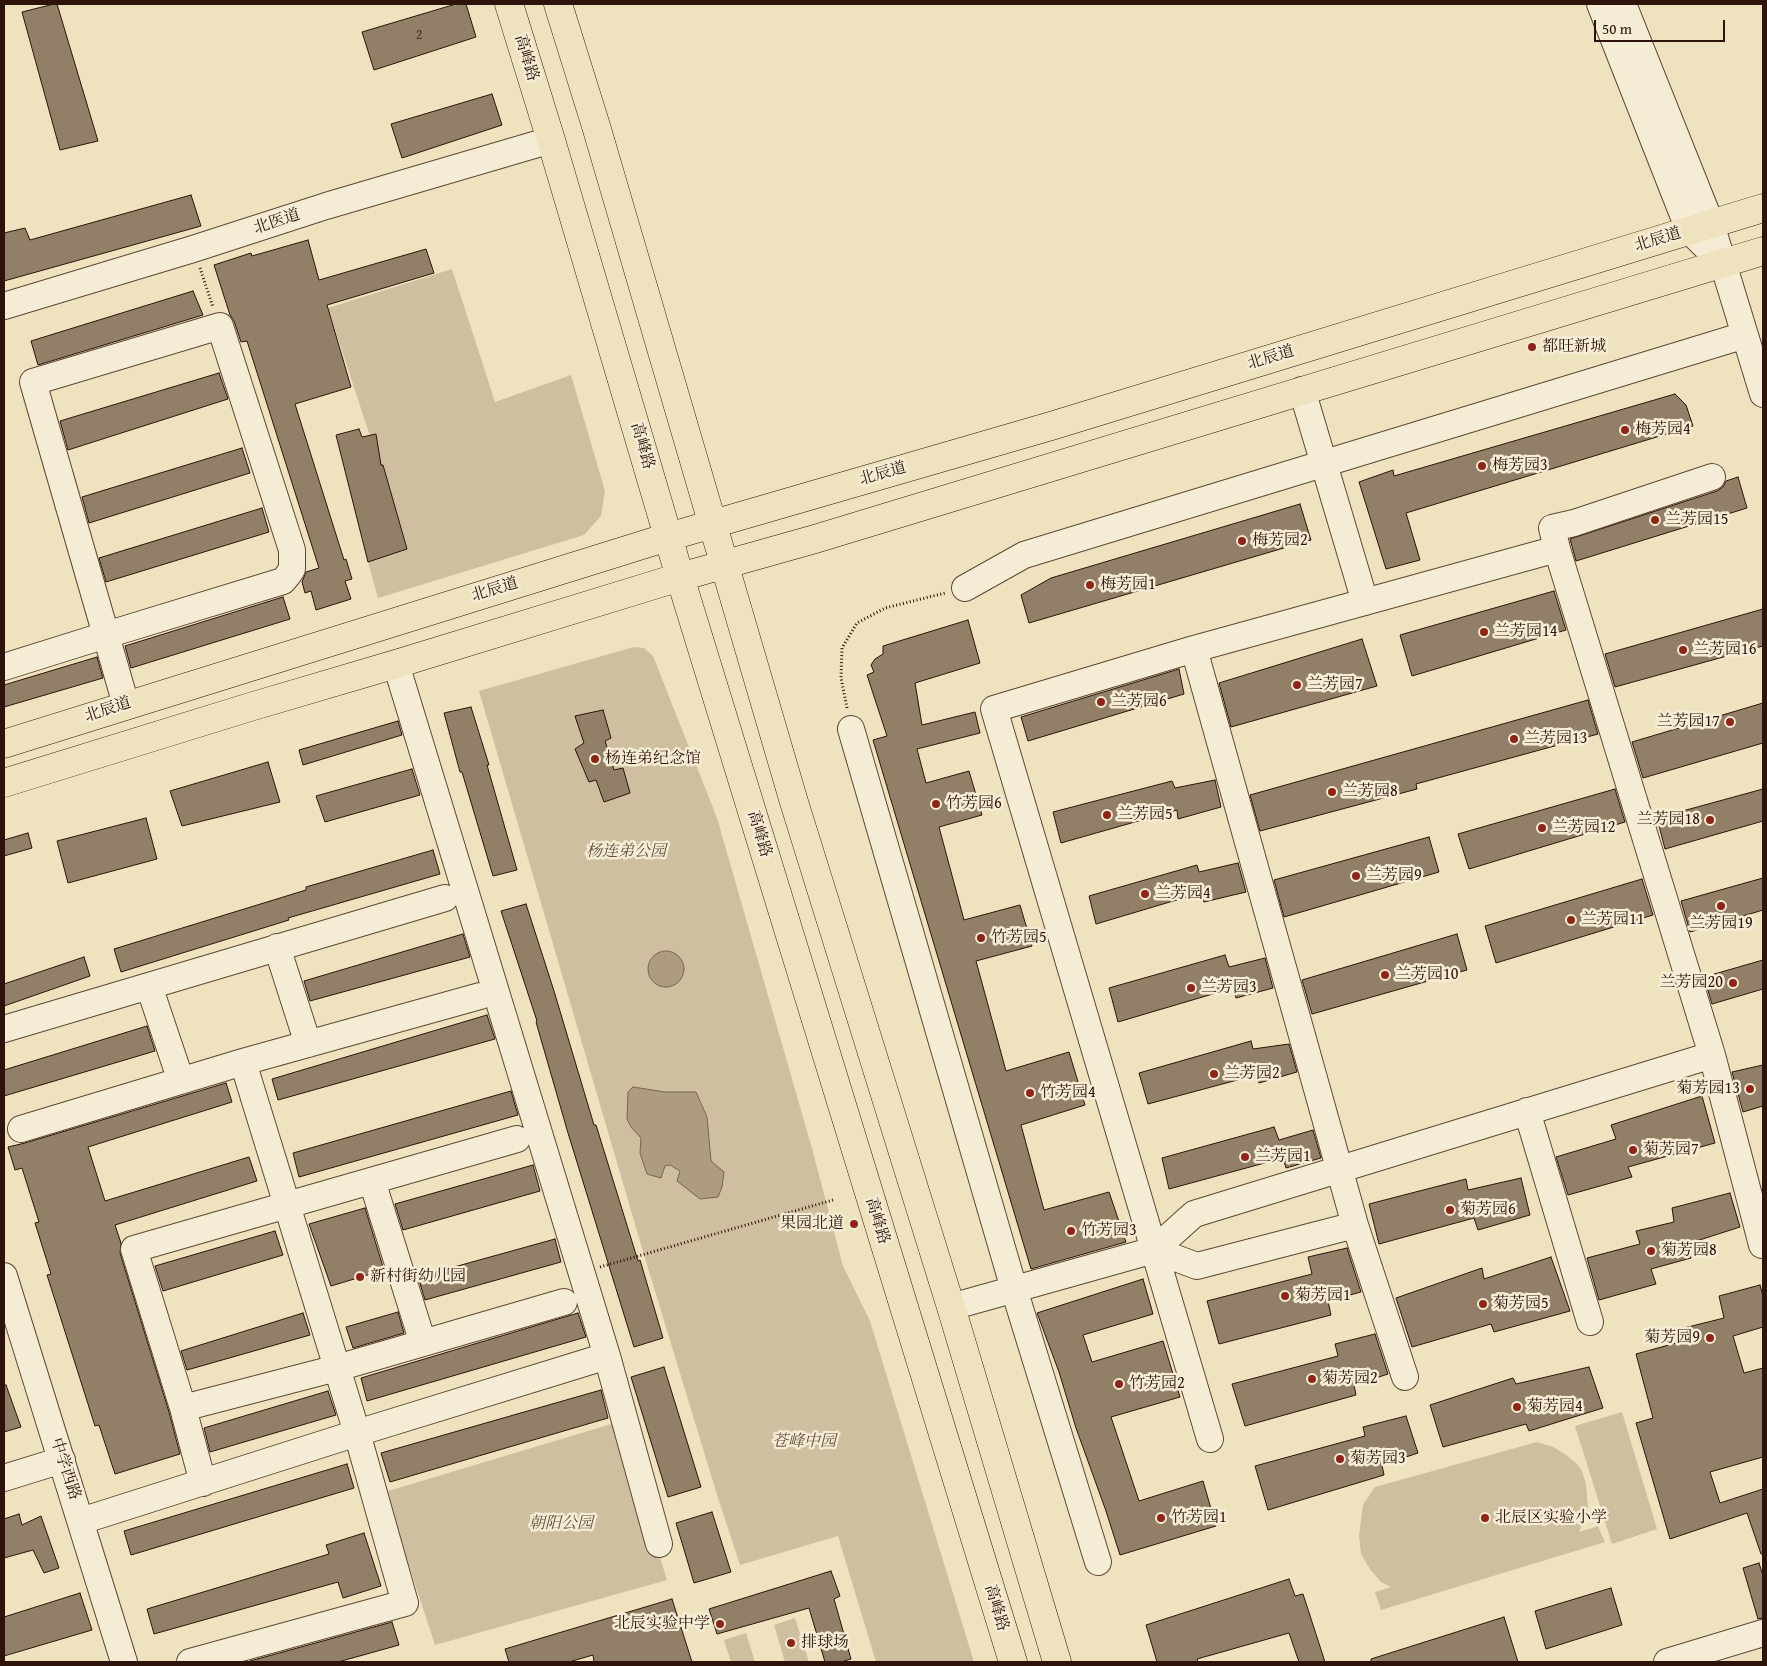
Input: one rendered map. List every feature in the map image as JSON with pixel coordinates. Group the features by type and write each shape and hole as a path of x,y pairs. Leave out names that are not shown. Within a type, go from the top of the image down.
{"main road":[{"name":"高峰路","path":"509,4 680,577 1013,1662"},
{"path":"558,4 599,135 797,811 1057,1662"},
{"name":"北辰道","path":"4,744 126,704 668,537 1070,420 1763,208"},
{"path":"4,783 250,706 396,664 680,577 815,539 1763,251"}],"street":[{"path":"1600,4 1700,227 1723,263 1763,394"},
{"path":"1623,4 1700,227"},
{"name":"北医道","path":"4,306 193,250 326,206 551,140"},
{"path":"4,667 106,635 284,581 292,569 292,550 220,326 33,382 106,635 126,704"},
{"path":"965,588 1024,555 1745,335"},
{"path":"1302,390 1365,602"},
{"path":"1712,477 1552,528 1712,1055 1762,1245"},
{"path":"1210,1438 994,709 1194,649 1557,549"},
{"path":"1194,649 1354,1225 1406,1377"},
{"path":"396,664 607,1356 660,1544"},
{"path":"851,729 1014,1289 1098,1562"},
{"path":"4,1029 445,898"},
{"path":"277,947 308,1044"},
{"path":"149,986 181,1081"},
{"path":"21,1128 243,1062 480,996"},
{"path":"950,1307 1154,1250 1194,1214 1712,1055"},
{"path":"190,1662 405,1603 357,1433 243,1062"},
{"path":"1527,1112 1590,1322"},
{"path":"203,1483 183,1408 134,1249 517,1138"},
{"path":"372,1181 423,1343"},
{"path":"1154,1250 1197,1266 1354,1225"},
{"name":"中学西路","path":"4,1276 124,1662"},
{"path":"183,1408 337,1368 564,1302"},
{"path":"81,1521 607,1356"},
{"path":"4,1478 62,1460"},
{"path":"1667,1662 1763,1633"},
{"path":"1728,1662 1763,1652"}],"path":[{"path":"193,250 220,326"},
{"path":"851,729 841,678 842,648 857,623 885,608 965,588"},
{"path":"600,1267 833,1200"}],"green space":[{"path":"452,269 495,402 571,375 605,491 601,516 584,535 378,598 368,562 407,549 328,308"},
{"path":"634,647 644,648 653,656 717,818 813,1152 843,1266 870,1321 974,1662 876,1662 838,1536 740,1565 644,1255 479,691"},
{"path":"1622,1412 1657,1529 1612,1544 1575,1426"},
{"name":"朝阳公园","path":"618,1422 667,1580 435,1645 385,1492"},
{"path":"1537,1442 1553,1447 1565,1454 1582,1471 1586,1484 1588,1507 1579,1532 1598,1526 1605,1542 1381,1610 1375,1592 1391,1587 1381,1582 1370,1569 1361,1554 1359,1535 1363,1505 1375,1487"},
{"name":"排球场","path":"795,1618 809,1662 785,1662 774,1625"},
{"name":"排球场","path":"746,1633 755,1662 731,1662 724,1640"}],"shaded area":[{"path":"666,951 678,957 684,969 678,981 666,987 654,981 648,969 654,957"},
{"path":"633,1087 665,1092 696,1092 707,1117 711,1161 724,1172 722,1187 718,1197 700,1199 677,1181 680,1171 670,1165 665,1166 661,1178 647,1174 640,1153 641,1138 631,1127 627,1119 628,1092"}],"building":[{"path":"57,4 98,141 60,150 22,12"},
{"path":"456,4 466,4 476,37 374,70 362,32"},
{"path":"492,94 502,125 402,158 391,124"},
{"path":"191,195 201,226 4,281 4,233 25,228 30,240"},
{"path":"308,240 319,280 426,249 434,273 327,305 351,387 295,404 344,560 346,559 352,579 345,581 351,599 316,610 311,591 305,593 302,582 306,572 319,568 247,341 241,342 214,265 251,253 252,256"},
{"path":"193,291 203,315 38,365 31,341"},
{"path":"219,373 228,399 68,450 60,421"},
{"path":"1675,394 1686,405 1693,426 1406,513 1420,560 1386,569 1359,482 1393,470 1394,476"},
{"path":"359,429 362,437 376,434 381,465 383,465 407,549 368,562 336,435"},
{"path":"242,448 250,473 89,523 82,497"},
{"name":"兰芳园15","path":"1738,477 1747,508 1576,561 1570,539 1717,491 1723,487 1726,481"},
{"path":"1300,504 1311,540 1029,623 1021,595 1051,578"},
{"path":"262,508 269,532 106,582 99,558"},
{"name":"兰芳园14","path":"1554,591 1566,630 1412,676 1400,635"},
{"path":"283,597 290,619 131,668 125,646"},
{"name":"兰芳园16","path":"1763,609 1763,646 1615,687 1605,654"},
{"path":"968,620 980,663 915,683 922,725 975,712 980,733 917,749 926,783 969,771 982,815 939,827 964,920 1020,905 1032,946 976,961 1006,1071 1069,1052 1085,1105 1021,1125 1044,1210 1109,1192 1126,1242 1031,1269 873,740 887,736 867,675 874,672 871,665 875,659 883,654 883,646"},
{"name":"兰芳园7","path":"1362,639 1377,686 1231,727 1219,683"},
{"path":"97,657 103,678 4,707 4,685"},
{"name":"兰芳园6","path":"1179,669 1184,694 1028,741 1021,717"},
{"path":"1588,700 1598,734 1416,784 1417,789 1260,831 1250,795"},
{"name":"兰芳园17","path":"1763,703 1763,743 1643,778 1632,742"},
{"path":"471,707 489,765 487,765 517,870 493,876 462,772 460,772 444,713"},
{"name":"杨连弟纪念馆","path":"603,710 611,738 605,741 614,770 623,768 630,793 604,802 596,780 589,782 575,749 584,743 575,716"},
{"path":"398,721 402,735 303,765 299,750"},
{"path":"268,762 280,802 182,826 170,791"},
{"path":"412,769 420,795 325,822 316,796"},
{"name":"兰芳园5","path":"1215,780 1221,807 1178,819 1177,810 1061,843 1053,812 1172,781 1175,788"},
{"name":"兰芳园12","path":"1615,789 1625,822 1469,869 1458,834"},
{"name":"兰芳园18","path":"1763,789 1763,821 1665,849 1657,818"},
{"path":"146,818 157,859 68,883 57,841"},
{"path":"28,833 32,848 4,856 4,840"},
{"name":"兰芳园9","path":"1429,837 1439,872 1284,917 1274,880"},
{"path":"433,850 440,874 288,918 289,920 121,972 114,949 306,890 306,887"},
{"name":"兰芳园4","path":"1238,863 1246,892 1204,902 1200,893 1096,924 1089,896 1197,865 1199,872"},
{"name":"兰芳园19","path":"1763,878 1763,910 1690,932 1681,901"},
{"name":"兰芳园11","path":"1642,879 1653,915 1496,963 1485,926"},
{"path":"526,904 594,1125 596,1125 638,1261 640,1260 663,1338 634,1347 568,1133 537,1021 501,911"},
{"path":"463,934 470,957 310,1001 304,981"},
{"name":"兰芳园10","path":"1457,934 1467,970 1312,1014 1302,980"},
{"name":"兰芳园3","path":"1225,955 1229,967 1265,958 1273,988 1236,998 1233,988 1118,1022 1109,988"},
{"path":"84,957 90,976 4,1006 4,984"},
{"name":"兰芳园20","path":"1763,960 1763,989 1712,1004 1704,977"},
{"path":"487,1015 495,1039 278,1100 272,1079"},
{"path":"147,1026 155,1051 4,1096 4,1070"},
{"name":"兰芳园2","path":"1251,1041 1253,1049 1289,1044 1297,1072 1259,1083 1256,1075 1148,1104 1139,1073"},
{"name":"菊芳园13","path":"1763,1065 1763,1106 1743,1112 1732,1072"},
{"path":"226,1083 232,1102 88,1147 105,1201 249,1157 257,1181 115,1225 121,1243 120,1253 180,1454 115,1474 99,1425 95,1426 47,1275 51,1274 35,1223 39,1222 22,1168 15,1170 8,1147"},
{"path":"511,1091 518,1115 299,1177 293,1153"},
{"name":"菊芳园7","path":"1702,1096 1715,1143 1628,1167 1632,1177 1568,1195 1556,1157 1616,1139 1611,1125"},
{"name":"兰芳园1","path":"1274,1127 1279,1140 1313,1130 1321,1158 1286,1168 1283,1158 1169,1189 1162,1158"},
{"path":"533,1165 540,1191 403,1230 395,1204"},
{"name":"菊芳园6","path":"1521,1178 1530,1215 1478,1230 1474,1218 1379,1244 1369,1204 1466,1179 1468,1190"},
{"name":"菊芳园8","path":"1730,1193 1740,1227 1687,1244 1691,1258 1651,1269 1656,1284 1599,1300 1587,1258 1640,1244 1636,1231 1674,1222 1672,1208"},
{"path":"365,1208 384,1270 331,1286 309,1224"},
{"path":"275,1231 283,1255 163,1291 155,1266"},
{"path":"555,1239 561,1262 425,1300 418,1277"},
{"name":"菊芳园1","path":"1347,1248 1361,1292 1328,1301 1331,1315 1219,1344 1207,1301 1312,1274 1308,1257"},
{"name":"菊芳园5","path":"1551,1257 1570,1311 1494,1332 1491,1324 1412,1347 1396,1298 1482,1268 1484,1279"},
{"path":"1143,1279 1153,1314 1083,1335 1092,1362 1163,1341 1180,1397 1111,1417 1139,1501 1203,1481 1216,1526 1120,1555 1076,1428 1059,1372 1037,1313"},
{"path":"1760,1285 1763,1296 1763,1327 1733,1336 1744,1373 1763,1368 1763,1457 1710,1472 1720,1503 1763,1489 1763,1554 1761,1554 1747,1513 1670,1539 1636,1423 1653,1418 1636,1354 1687,1340 1684,1328 1724,1318 1719,1296"},
{"path":"398,1312 404,1333 353,1348 346,1327"},
{"path":"303,1313 310,1335 187,1370 181,1351"},
{"path":"578,1313 586,1337 367,1401 361,1378"},
{"name":"菊芳园2","path":"1375,1334 1388,1374 1354,1385 1356,1395 1245,1426 1232,1384 1338,1356 1335,1344"},
{"path":"664,1367 701,1487 668,1497 631,1377"},
{"name":"菊芳园4","path":"1589,1367 1603,1408 1529,1431 1526,1424 1443,1447 1430,1405 1513,1378 1516,1384"},
{"path":"6,1385 21,1427 4,1432 4,1386"},
{"path":"601,1390 608,1418 390,1482 381,1453"},
{"path":"328,1391 336,1415 210,1452 204,1428"},
{"name":"菊芳园3","path":"1406,1416 1418,1453 1382,1465 1384,1475 1268,1510 1255,1466 1365,1436 1363,1427"},
{"path":"347,1464 354,1488 131,1555 124,1531"},
{"path":"712,1512 731,1572 694,1583 676,1523"},
{"path":"19,1514 22,1525 41,1516 59,1568 44,1573 33,1550 4,1558 4,1519"},
{"path":"364,1533 381,1586 343,1598 338,1582 154,1634 147,1609 329,1554 326,1545"},
{"path":"1759,1563 1763,1576 1763,1618 1758,1619 1743,1568"},
{"path":"831,1571 840,1596 834,1599 851,1659 841,1662 825,1662 809,1608 717,1634 709,1609"},
{"path":"1289,1579 1295,1596 1303,1594 1325,1662 1299,1662 1289,1633 1197,1659 1198,1662 1157,1662 1146,1625"},
{"path":"1611,1588 1622,1625 1546,1649 1535,1611"},
{"path":"80,1593 92,1630 4,1656 4,1617"},
{"path":"672,1599 692,1662 594,1662 593,1655 569,1662 509,1662 505,1649"},
{"path":"1504,1617 1518,1662 1371,1662 1371,1659"},
{"path":"392,1622 399,1645 338,1662 250,1661"}],"place":[{"name":"都旺新城","path":"1532,347"},
{"name":"梅芳园4","path":"1625,430"},
{"name":"梅芳园3","path":"1482,466"},
{"name":"兰芳园15","path":"1655,520"},
{"name":"梅芳园2","path":"1242,541"},
{"name":"梅芳园1","path":"1090,585"},
{"name":"兰芳园14","path":"1484,632"},
{"name":"兰芳园16","path":"1683,650"},
{"name":"兰芳园7","path":"1297,685"},
{"name":"兰芳园6","path":"1101,702"},
{"name":"兰芳园17","path":"1730,722"},
{"name":"兰芳园13","path":"1514,739"},
{"name":"杨连弟纪念馆","path":"595,759"},
{"name":"兰芳园8","path":"1332,792"},
{"name":"竹芳园6","path":"936,804"},
{"name":"兰芳园5","path":"1107,815"},
{"name":"兰芳园18","path":"1710,820"},
{"name":"兰芳园12","path":"1542,828"},
{"name":"兰芳园9","path":"1356,876"},
{"name":"兰芳园4","path":"1145,894"},
{"name":"兰芳园19","path":"1721,906"},
{"name":"兰芳园11","path":"1571,920"},
{"name":"竹芳园5","path":"981,938"},
{"name":"兰芳园10","path":"1385,975"},
{"name":"兰芳园20","path":"1733,983"},
{"name":"兰芳园3","path":"1191,988"},
{"name":"兰芳园2","path":"1214,1074"},
{"name":"菊芳园13","path":"1750,1089"},
{"name":"竹芳园4","path":"1030,1093"},
{"name":"菊芳园7","path":"1633,1150"},
{"name":"兰芳园1","path":"1245,1157"},
{"name":"菊芳园6","path":"1450,1210"},
{"name":"果园北道","path":"854,1224"},
{"name":"竹芳园3","path":"1071,1231"},
{"name":"菊芳园8","path":"1651,1251"},
{"name":"新村街幼儿园","path":"360,1277"},
{"name":"菊芳园1","path":"1285,1296"},
{"name":"菊芳园5","path":"1483,1304"},
{"name":"菊芳园9","path":"1710,1338"},
{"name":"菊芳园2","path":"1312,1379"},
{"name":"竹芳园2","path":"1119,1384"},
{"name":"菊芳园4","path":"1517,1407"},
{"name":"菊芳园3","path":"1340,1459"},
{"name":"竹芳园1","path":"1161,1518"},
{"name":"北辰区实验小学","path":"1485,1518"},
{"name":"北辰实验中学","path":"720,1624"},
{"name":"排球场","path":"791,1643"}],"park label":[{"name":"杨连弟公园","path":"626,852"},
{"name":"苍峰中园","path":"804,1442"}]}
